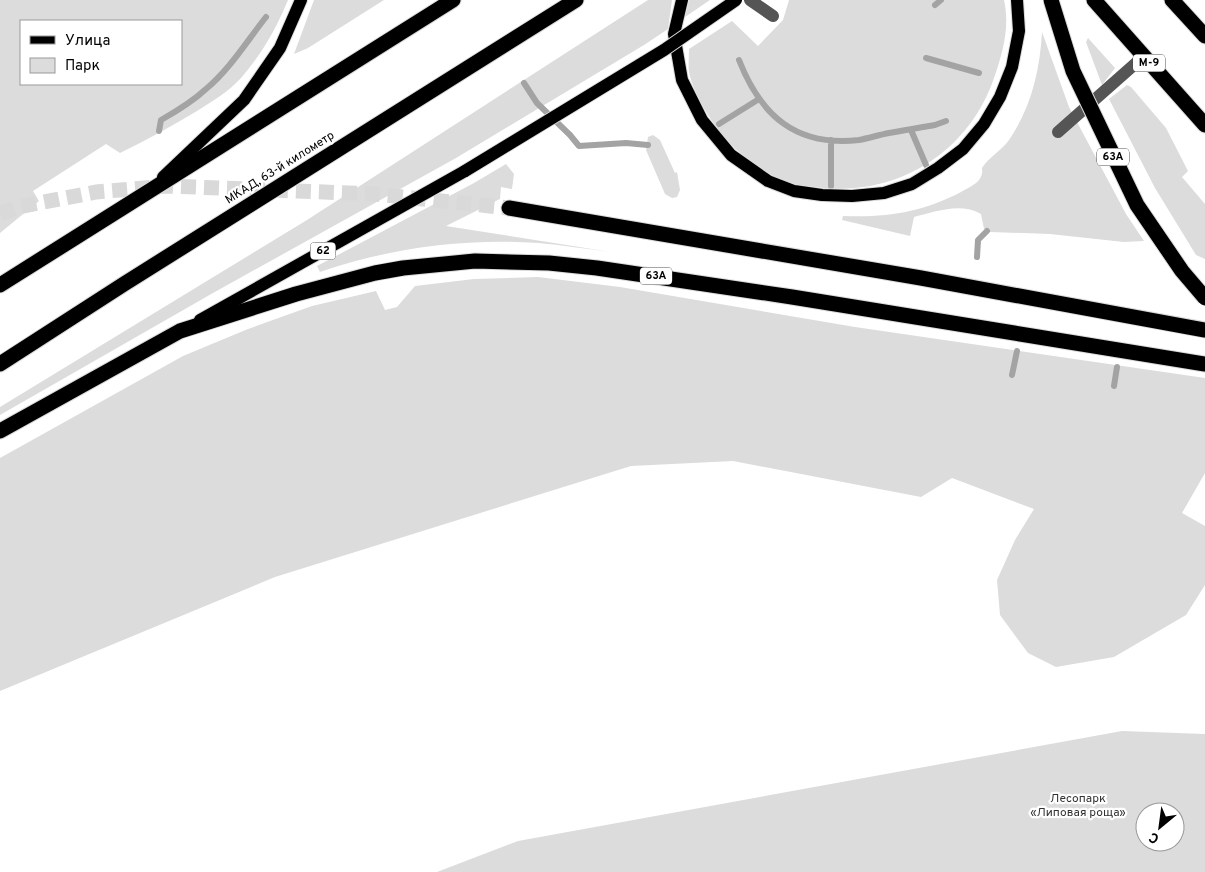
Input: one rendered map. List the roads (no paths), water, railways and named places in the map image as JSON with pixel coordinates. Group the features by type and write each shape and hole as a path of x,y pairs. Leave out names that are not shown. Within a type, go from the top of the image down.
{"highway":[{"path":"0,285 453,0"},
{"name":"МКАД, 63-й километр","path":"0,364 576,0"},
{"name":"63A","path":"1051,0 1073,70 1137,204 1182,271 1205,298"},
{"name":"М-9","path":"1094,0 1205,126"},
{"path":"1172,0 1205,36"},
{"path":"509,208 921,278 1205,330"},
{"name":"63A","path":"180,331 296,294 403,268 475,261 549,263 597,268 1205,364"},
{"path":"0,431 180,331"}],"main road":[{"path":"151,189 244,100 280,48 301,0"},
{"path":"682,0 674,34 682,80 702,120 730,155 768,181 794,191 822,195 852,196 884,193 912,184 938,168 963,149 984,124 1000,97 1012,67 1019,31 1017,0"},
{"name":"62","path":"180,331 465,170 664,50 736,0"}],"lane":[{"path":"750,0 773,16"},
{"path":"1058,132 1144,56"}],"waterway":[{"path":"935,5 941,0"},
{"path":"159,131 161,120 195,98 223,73 266,17"},
{"path":"926,58 979,73"},
{"path":"739,60 758,97 770,112 784,124 799,133 837,141 859,140 935,125 946,121"},
{"path":"524,83 537,103 579,146 626,143 648,145"},
{"path":"719,124 759,99"},
{"path":"911,130 926,165"},
{"path":"831,140 831,186"},
{"path":"977,257 978,240 987,231"},
{"path":"1012,375 1017,351"},
{"path":"1114,386 1117,367"}],"tunnel":[{"path":"0,214 18,207 96,192 168,186 375,194 509,208"}],"park label":[{"name":"Лесопарк «Липовая роща»","path":"1078,806"}]}
